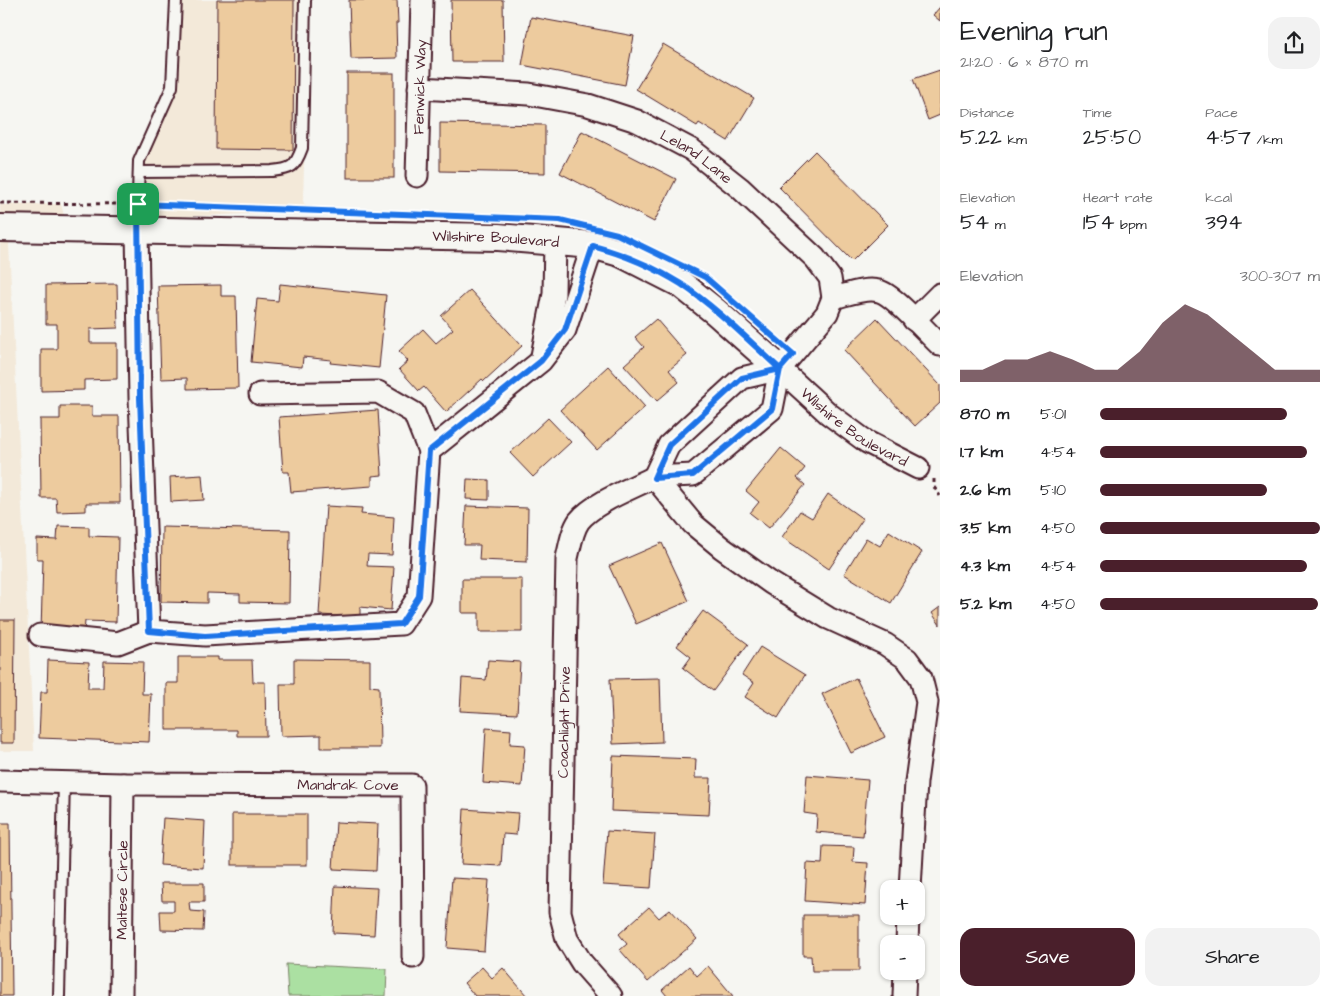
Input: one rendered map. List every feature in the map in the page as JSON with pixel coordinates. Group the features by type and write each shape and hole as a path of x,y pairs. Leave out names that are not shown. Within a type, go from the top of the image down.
{"street":[{"name":"Fenwick Way","path":"417,176 422,0"},
{"name":"Leland Lane","path":"419,88 529,94 588,105 636,120 692,150 740,188 815,258 830,278 833,298"},
{"name":"Wilshire Boulevard","path":"0,228 498,237 593,246 620,253 680,284 716,312 829,414 867,442 918,468"},
{"path":"137,231 140,398 149,631"},
{"path":"541,361 554,294 555,242"},
{"path":"429,451 541,361 565,330 593,246"},
{"path":"911,880 916,782 928,702 921,678 907,659 885,644 828,618 771,583 722,548 693,524 654,478 669,445 742,378 780,369 827,313 833,298 859,291 879,291 890,297 940,345"},
{"path":"914,320 940,294"},
{"name":"Coachlight Drive","path":"611,996 582,963 567,938 560,912 567,558 571,538 580,521 600,503 654,478 693,475 772,409 780,369"},
{"path":"40,635 118,643 149,631 205,636 401,624 419,596 429,451 414,413 378,392 260,394"},
{"path":"0,781 64,781 123,784"},
{"name":"Mandrak Cove","path":"123,784 412,785 413,957"},
{"name":"Maltese Circle","path":"121,996 123,784"},
{"path":"904,996 905,980"}],"lane":[{"path":"137,231 139,161 172,88 176,0"},
{"path":"138,172 272,171 288,169 296,162 302,148 305,0"},
{"path":"59,996 64,781"}],"path":[{"path":"0,203 138,204 246,208"}],"shaded area":[{"path":"174,0 309,0 303,201 306,207 317,209 316,211 127,219 127,197 174,72"},
{"path":"61,204 65,219 0,218 0,205"},
{"path":"0,238 16,239 9,244 34,751 0,751"}],"green space":[{"path":"286,964 387,969 386,996 288,996"}],"building":[{"path":"217,0 294,0 293,150 216,149"},
{"path":"349,0 397,0 397,58 351,59"},
{"path":"451,0 503,0 504,62 452,62"},
{"path":"940,7 940,21 933,15"},
{"path":"531,17 634,36 625,85 522,65"},
{"path":"663,44 754,98 728,141 699,123 697,126 636,89"},
{"path":"940,70 940,115 928,120 913,79"},
{"path":"347,73 394,73 394,178 347,178"},
{"path":"440,123 545,125 545,173 440,171"},
{"path":"582,131 676,179 654,222 560,173"},
{"path":"815,151 888,225 852,261 779,187"},
{"path":"117,284 118,328 90,329 90,343 117,343 117,379 84,380 84,390 41,391 41,349 57,349 57,324 46,324 46,285"},
{"path":"280,284 386,295 379,368 330,363 331,360 303,357 302,367 251,362 257,299 278,301"},
{"path":"221,285 221,296 236,296 238,388 187,389 187,378 161,379 158,286"},
{"path":"470,290 522,346 484,381 482,379 446,412 424,387 419,391 399,369 408,361 399,351 423,329 436,343 453,329 441,316"},
{"path":"877,318 940,385 940,403 915,426 844,350"},
{"path":"656,319 687,355 669,370 679,382 657,401 624,365 644,347 635,337"},
{"path":"608,366 645,407 597,450 560,410"},
{"path":"60,406 92,406 92,416 119,416 120,503 86,503 86,511 57,512 56,498 41,498 40,419 60,419"},
{"path":"378,410 382,475 372,476 372,486 291,492 289,472 283,472 279,417"},
{"path":"548,418 571,442 533,477 510,453"},
{"path":"781,448 805,468 797,478 805,485 769,528 750,513 759,502 746,491"},
{"path":"202,475 204,500 171,502 170,477"},
{"path":"467,479 489,480 489,500 466,499"},
{"path":"828,494 863,519 829,569 782,537 800,511 812,518"},
{"path":"326,506 362,508 361,514 394,517 392,555 368,554 367,566 394,567 391,610 360,607 360,617 319,615"},
{"path":"466,506 528,508 527,562 479,560 480,545 464,545"},
{"path":"58,526 89,527 89,536 118,537 116,622 85,621 84,633 41,632 43,559 37,559 37,539 57,540"},
{"path":"162,527 290,530 289,603 240,602 240,594 207,593 207,603 161,602"},
{"path":"889,531 922,552 891,603 844,574 866,538 880,546"},
{"path":"662,543 689,601 636,624 609,566"},
{"path":"462,579 522,579 522,632 479,632 479,613 462,613"},
{"path":"940,607 940,625 932,613"},
{"path":"703,611 748,644 713,691 683,668 691,657 677,646"},
{"path":"0,620 15,620 14,743 0,743"},
{"path":"760,647 805,675 778,718 745,697 754,683 742,675"},
{"path":"178,657 218,657 218,660 252,660 253,682 265,682 266,736 237,736 237,730 166,730 166,683 178,683"},
{"path":"294,659 370,660 370,686 379,687 380,748 321,748 321,735 281,736 280,684 294,684"},
{"path":"48,660 89,662 88,688 103,688 104,661 143,662 142,694 151,694 149,742 39,738 41,692 47,692"},
{"path":"488,660 520,662 517,714 460,711 462,678 486,680"},
{"path":"660,678 662,742 613,744 610,679"},
{"path":"856,678 885,737 851,753 822,694"},
{"path":"486,728 511,730 510,744 525,745 522,786 483,783"},
{"path":"613,756 696,759 695,778 711,778 709,815 611,811"},
{"path":"807,775 868,780 863,836 816,832 817,815 804,813"},
{"path":"464,809 518,813 516,835 503,834 501,866 461,864"},
{"path":"232,814 307,814 307,865 232,865"},
{"path":"163,818 205,821 203,868 160,865"},
{"path":"336,822 378,824 376,871 333,869"},
{"path":"0,823 10,823 12,996 0,996"},
{"path":"607,831 655,834 651,888 603,885"},
{"path":"823,846 854,847 853,862 868,863 865,905 805,901 807,863 822,864"},
{"path":"452,878 489,880 484,951 447,948"},
{"path":"161,883 204,883 204,902 189,902 190,911 204,912 203,931 161,930 160,911 174,911 174,901 162,901"},
{"path":"335,886 377,888 374,935 333,933"},
{"path":"649,907 659,918 670,909 697,939 648,982 620,950 627,944 619,934"},
{"path":"803,915 859,915 859,971 812,971 811,956 803,956"},
{"path":"689,966 697,976 708,966 733,996 667,996 662,990"},
{"path":"482,967 492,978 503,968 527,996 475,996 464,983"}],"route":[{"path":"138,204 140,398 149,631 205,636 401,624 419,596 429,451 541,361 565,330 593,246 620,253 680,284 716,312 780,369 742,378 669,445 654,478 693,475 772,409 780,369 793,354 705,277 617,234 560,220 138,204"}]}
